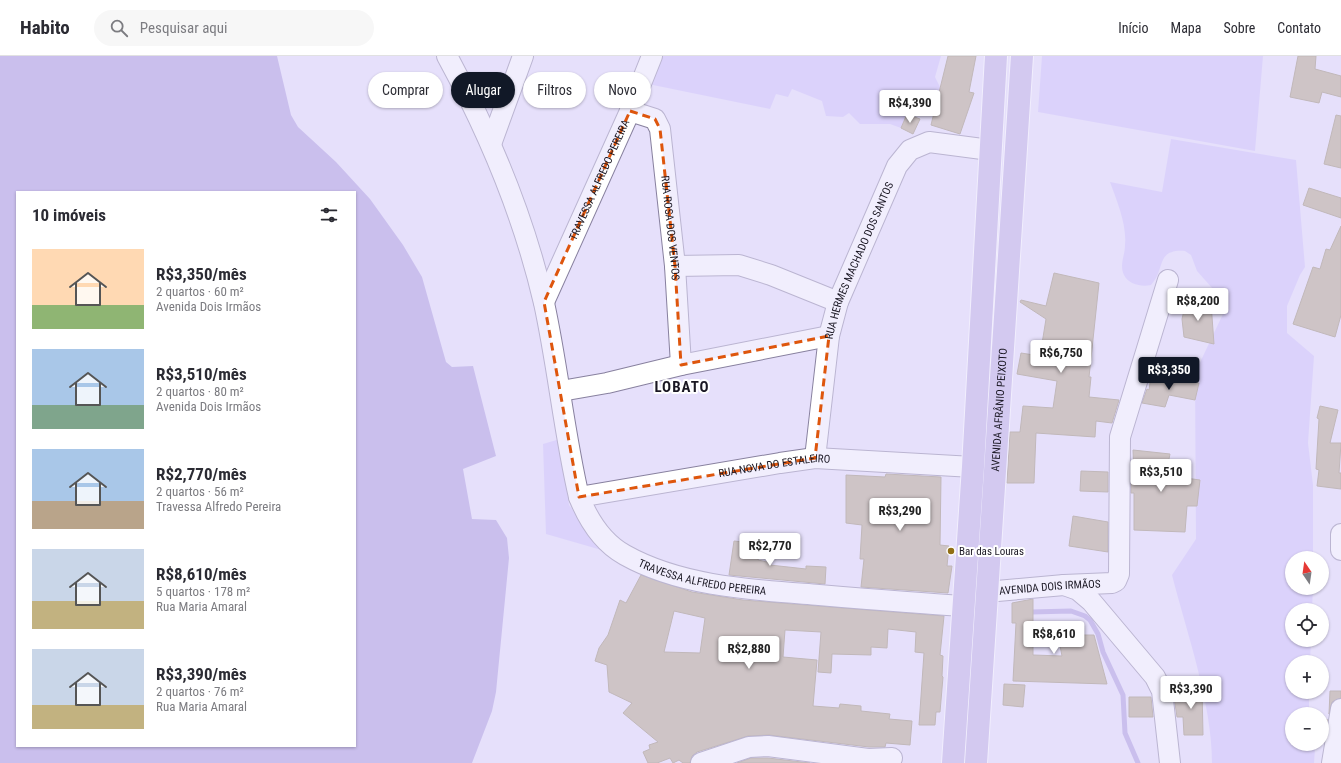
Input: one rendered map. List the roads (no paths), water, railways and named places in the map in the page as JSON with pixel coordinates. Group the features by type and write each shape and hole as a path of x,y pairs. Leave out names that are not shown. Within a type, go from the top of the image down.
{"main road":[{"name":"AVENIDA AFRÂNIO PEIXOTO","path":"953,763 973,467 996,56"},
{"name":"AVENIDA AFRÂNIO PEIXOTO","path":"976,760 1022,56"}],"street":[{"name":"TRAVESSA ALFREDO PEREIRA","path":"447,56 467,93 491,144 528,247 544,302 579,497 584,509 601,535 613,547 625,555 669,574 747,590 964,606"},
{"path":"491,144 523,56"},
{"name":"TRAVESSA ALFREDO PEREIRA","path":"544,302 630,111 652,56"},
{"name":"RUA ROSA DOS VENTOS","path":"630,111 655,119 660,128 675,266 681,365"},
{"name":"RUA HERMES MACHADO DOS SANTOS","path":"815,458 829,336 838,302 897,166 910,150 929,142 990,150"},
{"path":"675,266 739,265 771,275 838,302"},
{"name":"AVENIDA DOIS IRMÃOS","path":"986,592 1064,585 1112,583 1116,581 1119,574 1120,437 1168,280"},
{"path":"561,391 607,383 681,365 829,336"},
{"name":"RUA NOVA DO ESTALEIRO","path":"579,497 815,458 973,467"},
{"path":"1341,534 1341,550"},
{"path":"1064,585 1078,590 1090,601 1155,677 1162,691 1170,763"},
{"path":"1332,763 1341,709"},
{"path":"701,763 749,755 768,746 868,759 892,758"}],"waterway":[{"path":"1031,612 1071,611 1085,616 1090,620 1098,634 1103,652 1123,695 1125,733 1138,763"}],"place":[{"name":"Bar das Louras","path":"951,551"}],"district":[{"name":"LOBATO","path":"682,387"}]}
